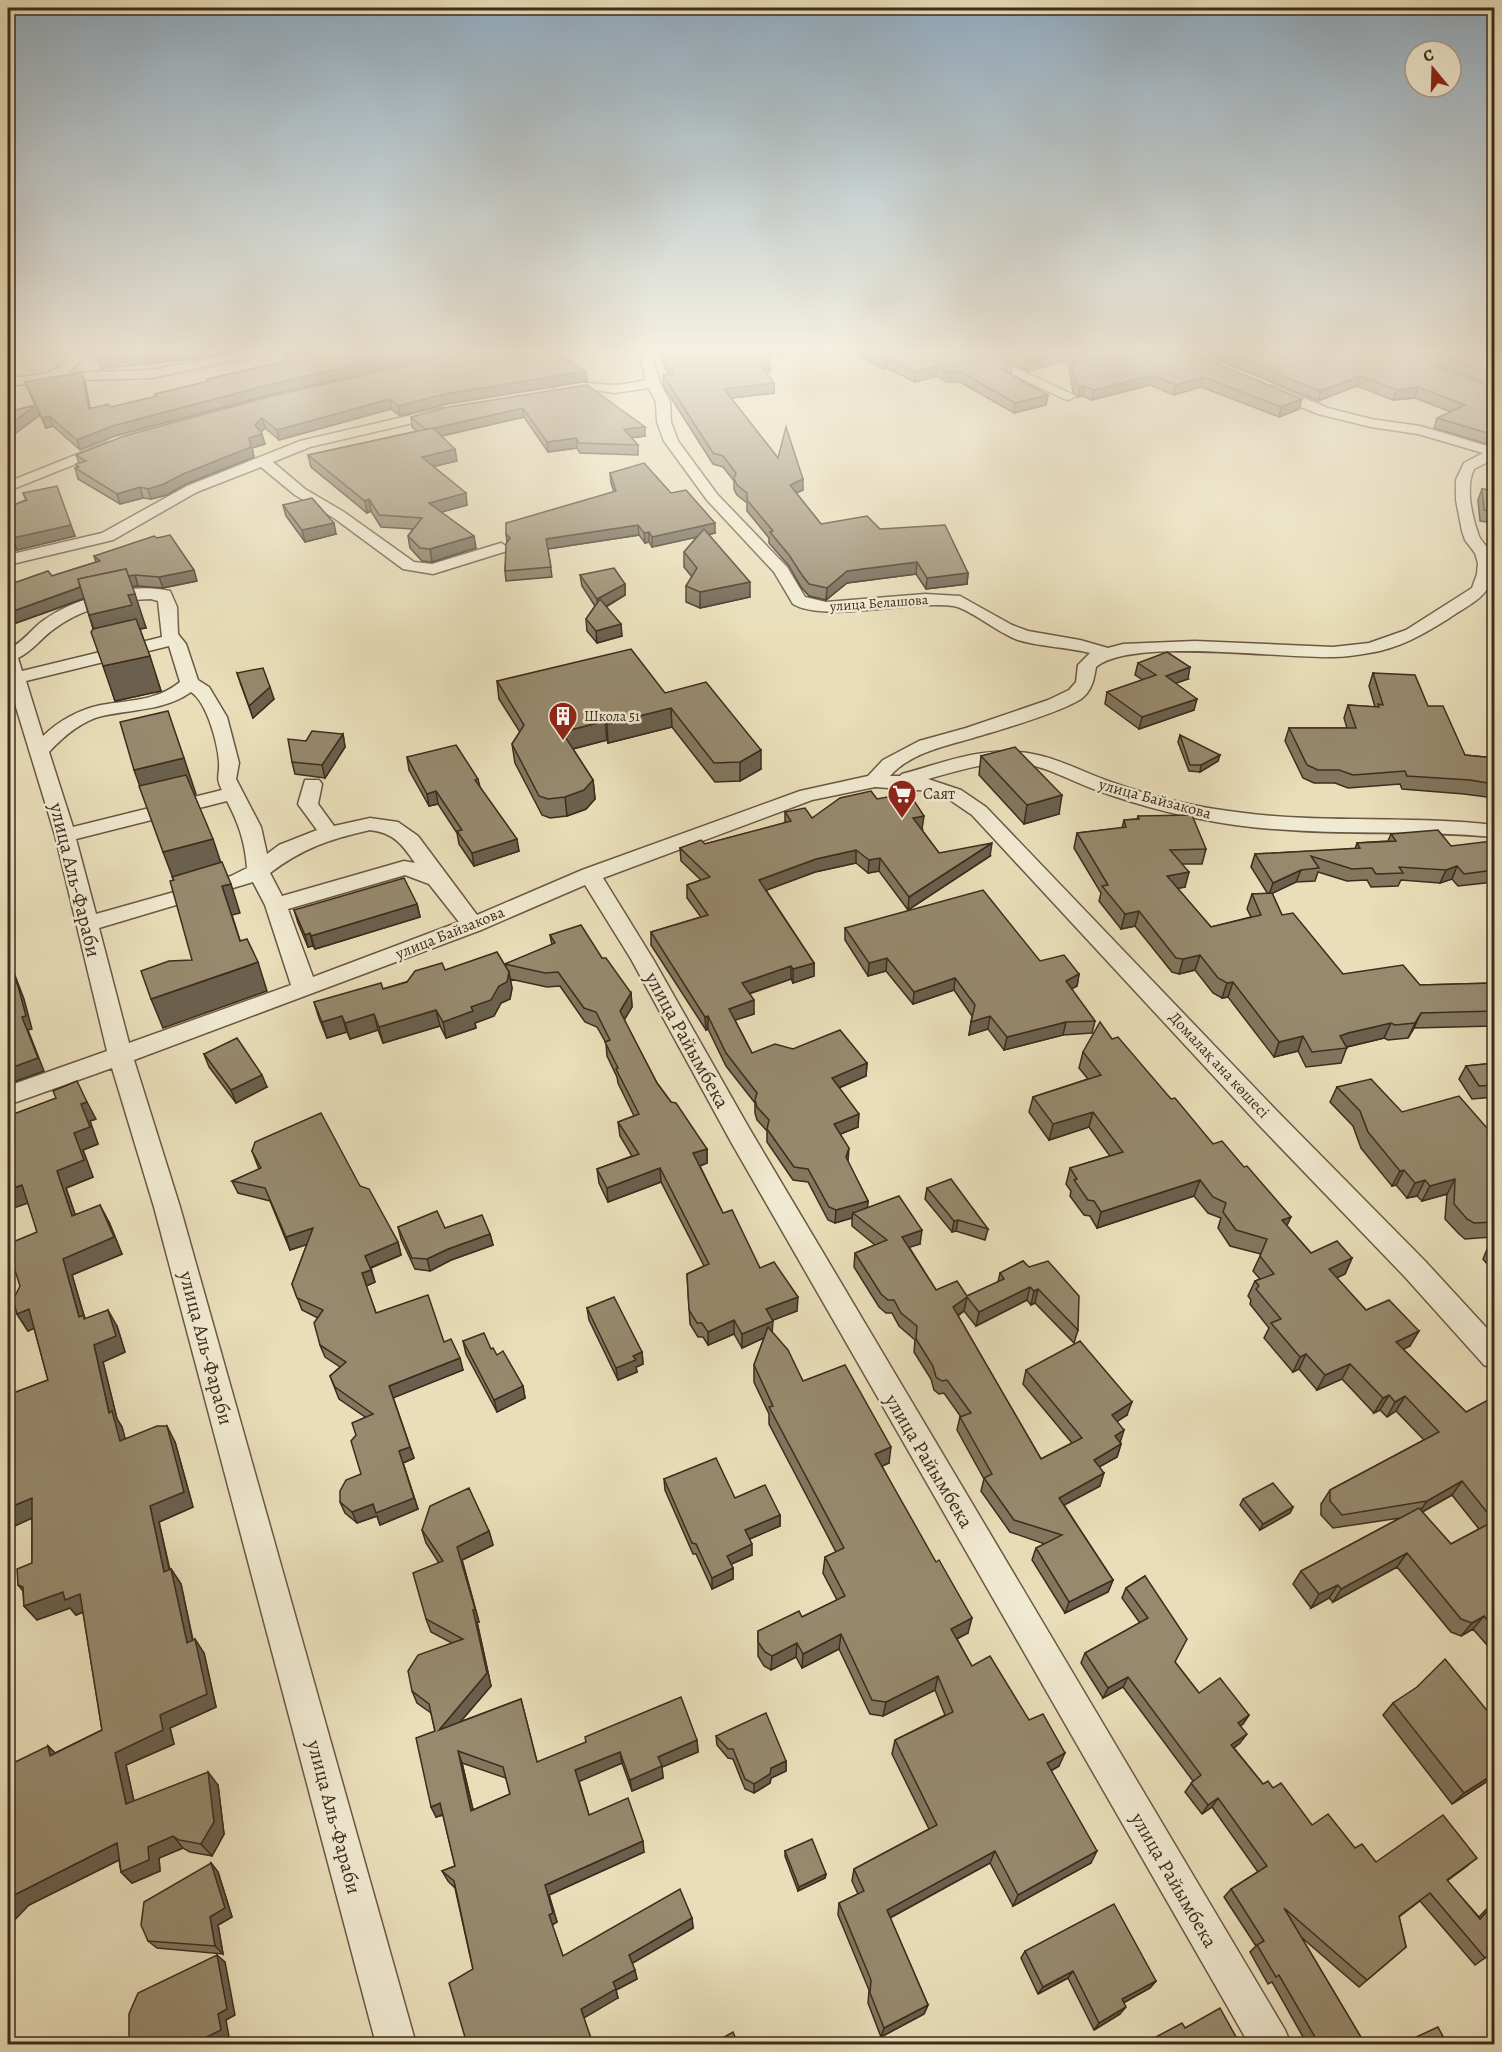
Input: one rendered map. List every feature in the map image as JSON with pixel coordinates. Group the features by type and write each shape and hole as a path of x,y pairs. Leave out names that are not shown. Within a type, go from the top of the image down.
{"street":[{"path":"8,487 107,447"},
{"path":"8,560 107,537 192,489 298,447"},
{"name":"улица Белашова","path":"675,447 712,496 781,570 799,600 804,603 826,607 925,599 954,600 973,608 1006,630 1024,636 1080,645 1107,653"},
{"path":"1474,447 1494,453"},
{"path":"885,781 890,764 926,746 1055,704 1076,694 1085,682 1087,665 1107,653 1123,649 1195,646 1333,652 1371,648 1412,634 1477,592 1484,582 1483,554 1474,542 1469,526 1463,473 1470,465 1494,453"},
{"path":"263,461 300,492 339,515 409,566 433,568 501,548"},
{"path":"11,662 32,644 40,632 58,618 99,603 140,594 164,595 170,604 167,628 171,640 177,644 190,683 202,691 218,717 229,763 226,779 251,827 256,844 258,871 276,905 298,964 304,989"},
{"path":"11,662 171,640"},
{"name":"улица Аль-Фараби","path":"11,662 65,835 120,1055 167,1207 396,2044"},
{"path":"40,750 57,732 78,719 104,710 170,697 190,683"},
{"name":"улица Байзакова","path":"8,1096 304,989 473,925 590,876 807,795 990,760 1011,757 1030,759 1122,794 1203,814 1258,820 1454,826 1494,831"},
{"name":"улица Байзакова","path":"885,781 935,786"},
{"path":"312,784 308,804 329,833"},
{"name":"Домалақ ана көшесі","path":"935,786 954,794 980,811 1267,1116 1415,1269 1494,1356"},
{"path":"65,835 233,793"},
{"path":"87,924 207,892 239,881 258,871 286,850 329,833 370,824 391,826 411,841 473,925"},
{"path":"276,905 404,868 417,870 437,879"},
{"name":"улица Райымбека","path":"590,876 642,959 745,1145 1271,2044"}],"building":[{"path":"97,447 251,447 164,484 148,489 140,487 117,494 75,468 79,467 76,464 86,461 76,455"},
{"path":"346,447 453,447 455,449 422,457 466,493 429,503 474,536 430,549 420,548 408,536 422,518 379,515 369,499 365,501 308,455"},
{"path":"709,447 769,447 778,458 781,447 792,447 803,479 790,485 821,524 867,516 880,529 945,525 968,573 927,578 917,562 847,571 827,588 809,584 770,532 773,531 747,500 747,493 737,485 734,478 736,473 723,456 713,453"},
{"path":"644,463 671,493 686,490 715,523 652,537 649,532 644,533 638,525 546,539 551,567 505,571 506,544 510,538 506,534 506,523 616,491 610,473"},
{"path":"57,486 71,525 13,538 8,534 8,507 27,500 23,493"},
{"path":"1482,489 1494,491 1494,511 1484,510"},
{"path":"312,498 334,523 302,530 283,505"},
{"path":"704,529 750,582 700,592 686,586 697,568 684,552"},
{"path":"170,535 194,570 159,577 128,576 126,569 78,579 80,587 8,613 8,585 48,571 52,576 100,561 94,556 154,536 157,538"},
{"path":"614,568 625,584 597,599 580,575"},
{"path":"126,569 135,594 128,595 132,605 89,615 78,579"},
{"path":"600,599 621,624 596,631 586,619"},
{"path":"136,619 150,656 103,666 91,632 93,629"},
{"name":"Школа 51","path":"631,649 665,693 706,682 761,750 740,762 714,763 671,708 607,724 605,721 562,732 593,780 584,790 565,797 548,799 539,796 512,744 524,725 497,681"},
{"path":"1167,652 1190,667 1166,676 1197,699 1142,717 1107,692 1156,675 1138,663"},
{"path":"263,668 270,687 249,706 237,673"},
{"path":"1373,673 1415,675 1428,706 1443,706 1465,755 1494,758 1494,784 1407,776 1405,771 1353,775 1339,770 1318,770 1307,765 1289,728 1356,728 1348,705 1379,707 1378,704 1383,705"},
{"path":"168,711 184,758 134,770 120,722"},
{"path":"312,731 343,734 322,765 292,762 288,739 306,741"},
{"path":"1180,735 1220,755 1201,765 1190,765"},
{"path":"456,745 478,779 475,780 517,839 472,853 457,831 462,830 436,791 427,794 407,757"},
{"path":"1015,747 1062,795 1027,805 981,756"},
{"path":"186,775 213,839 163,852 139,786"},
{"path":"871,791 877,799 909,793 924,816 913,818 939,853 992,843 909,897 880,858 869,860 856,850 816,859 759,880 814,963 793,969 791,966 742,983 754,1000 729,1009 752,1053 775,1044 793,1049 840,1030 867,1063 832,1078 859,1114 834,1124 849,1148 846,1157 868,1201 836,1210 829,1207 808,1169 794,1167 767,1129 769,1120 757,1107 755,1100 757,1093 726,1053 708,1016 705,1017 651,932 708,915 687,885 710,877 680,848 701,840 705,844 791,821 785,812 805,808 812,818 840,798"},
{"path":"1192,815 1206,849 1170,850 1189,872 1167,876 1211,927 1261,915 1252,894 1272,893 1282,915 1293,913 1343,974 1403,965 1420,985 1494,983 1494,1011 1421,1013 1415,1023 1395,1025 1391,1023 1340,1036 1347,1048 1312,1052 1303,1036 1279,1042 1233,982 1227,983 1218,978 1200,955 1183,959 1176,958 1139,911 1125,914 1102,886 1108,885 1077,833 1126,827 1124,820 1139,819 1138,816"},
{"path":"1438,830 1451,846 1492,841 1494,870 1464,874 1457,866 1446,870 1399,867 1403,873 1376,874 1372,868 1352,869 1311,856 1319,868 1301,870 1273,883 1255,854 1360,848 1357,843 1396,841 1391,834"},
{"path":"222,862 231,884 222,886 240,941 247,939 258,962 151,999 141,971 169,961 192,960 170,881 174,880 172,877"},
{"path":"404,878 417,904 311,936 310,933 305,935 294,910"},
{"path":"983,890 1040,961 1064,955 1079,974 1066,981 1095,1021 1066,1022 1007,1037 990,1016 971,1022 975,1005 955,978 914,992 887,958 869,963 845,928"},
{"path":"581,925 602,958 606,958 631,993 620,1011 657,1083 671,1102 676,1103 707,1149 693,1153 723,1213 732,1210 760,1268 774,1262 798,1297 766,1309 773,1321 742,1334 734,1320 708,1332 702,1323 697,1323 689,1310 687,1274 709,1264 660,1168 607,1188 597,1169 639,1154 618,1122 639,1114 605,1042 610,1040 596,1012 584,1008 558,972 545,973 505,964 555,943 550,935"},
{"path":"497,952 509,972 507,982 499,986 491,1000 471,1007 473,1011 443,1022 436,1010 379,1027 374,1014 345,1023 342,1016 322,1022 314,1002 381,983 383,989 407,982 415,971 442,963 445,970"},
{"path":"8,961 26,1016 22,1017 38,1058 8,1069"},
{"path":"1100,1022 1112,1039 1118,1037 1171,1099 1175,1098 1213,1144 1222,1141 1244,1167 1247,1166 1291,1217 1282,1220 1311,1253 1337,1241 1352,1258 1329,1269 1366,1310 1389,1300 1419,1331 1396,1342 1466,1412 1490,1399 1494,1404 1494,1521 1462,1481 1427,1501 1342,1515 1330,1501 1330,1490 1439,1432 1405,1396 1395,1402 1389,1395 1383,1398 1350,1364 1325,1375 1306,1354 1300,1357 1271,1323 1281,1319 1256,1289 1259,1286 1255,1281 1274,1274 1260,1256 1267,1239 1236,1230 1223,1212 1226,1203 1213,1197 1200,1180 1101,1212 1094,1201 1088,1200 1074,1180 1077,1179 1070,1168 1123,1152 1093,1112 1053,1124 1033,1097 1101,1075 1083,1052"},
{"path":"237,1038 262,1075 231,1090 204,1054"},
{"path":"1494,1063 1494,1085 1479,1086 1466,1066"},
{"path":"1371,1079 1402,1112 1459,1096 1494,1136 1494,1222 1474,1223 1467,1219 1454,1204 1455,1179 1430,1186 1425,1180 1415,1183 1404,1170 1400,1171 1368,1132 1360,1111 1337,1087"},
{"path":"77,1081 87,1102 81,1104 90,1127 74,1133 84,1160 57,1171 72,1216 100,1205 114,1237 63,1259 79,1317 84,1315 84,1319 108,1310 116,1336 94,1345 109,1413 112,1411 120,1441 157,1426 167,1426 184,1492 150,1506 164,1572 171,1569 187,1643 195,1639 207,1694 160,1715 163,1730 115,1753 126,1804 208,1772 214,1822 201,1844 179,1840 173,1836 148,1847 149,1860 121,1872 117,1843 16,1894 8,1902 9,1765 48,1746 50,1756 102,1730 80,1594 65,1600 63,1592 24,1606 23,1587 18,1585 17,1569 32,1563 32,1498 8,1508 8,1395 48,1380 29,1309 17,1314 13,1300 20,1286 8,1244 37,1232 22,1185 8,1190 8,1112 11,1115 56,1098 53,1091"},
{"path":"321,1113 360,1186 369,1189 398,1242 365,1256 371,1270 362,1273 376,1313 428,1295 444,1342 451,1339 460,1358 389,1386 410,1447 399,1451 414,1498 376,1513 373,1504 352,1512 340,1502 340,1491 346,1480 361,1474 351,1441 356,1435 352,1423 373,1414 335,1387 330,1376 346,1362 320,1345 314,1323 323,1310 297,1298 292,1284 313,1228 286,1237 265,1188 232,1181 261,1168 252,1151 255,1142"},
{"path":"951,1179 988,1229 958,1220 954,1221 927,1188"},
{"path":"899,1196 922,1230 902,1237 936,1290 957,1281 967,1296 1004,1279 1000,1273 1023,1261 1029,1267 1048,1261 1079,1296 1078,1330 1038,1289 1034,1291 1030,1287 979,1312 967,1297 953,1307 1041,1459 1082,1438 1026,1370 1080,1341 1132,1402 1112,1415 1124,1430 1115,1436 1121,1444 1094,1460 1104,1473 1059,1498 1113,1580 1069,1602 1036,1548 1062,1535 1014,1520 984,1478 992,1474 960,1417 971,1413 947,1380 942,1381 936,1377 933,1366 916,1339 917,1326 901,1313 894,1300 888,1300 881,1294 855,1253 887,1240 853,1213"},
{"path":"437,1211 445,1228 482,1215 490,1234 427,1259 412,1258 398,1227"},
{"path":"614,1297 642,1352 633,1356 636,1360 616,1368 587,1308"},
{"path":"768,1327 788,1350 803,1381 845,1365 891,1447 875,1454 936,1562 939,1560 972,1618 951,1629 972,1666 990,1656 1029,1720 1043,1714 1065,1753 1047,1763 1097,1851 1018,1895 995,1851 887,1910 928,2005 884,2028 870,1993 871,1980 839,1903 864,1891 854,1869 937,1825 895,1740 953,1712 938,1676 886,1702 872,1700 841,1634 803,1654 797,1643 772,1656 765,1652 758,1642 758,1631 799,1611 802,1617 845,1596 825,1557 844,1548 769,1407 773,1406 754,1365"},
{"path":"484,1333 491,1349 493,1348 497,1355 503,1351 523,1386 494,1400 463,1341"},
{"path":"716,1458 735,1498 765,1485 780,1515 745,1530 752,1544 727,1556 733,1568 712,1578 696,1544 692,1543 664,1479"},
{"path":"1273,1483 1293,1507 1263,1524 1243,1499"},
{"path":"469,1488 489,1531 457,1547 475,1609 473,1610 487,1673 439,1730 521,1699 537,1762 586,1742 585,1737 681,1697 697,1740 658,1757 662,1766 630,1780 620,1752 575,1770 589,1815 628,1798 643,1841 545,1885 553,1913 549,1915 563,1956 680,1889 692,1918 629,1955 635,1970 613,1982 616,1989 581,2009 593,2044 467,2044 449,1983 473,1969 454,1881 442,1871 455,1866 440,1803 431,1807 416,1738 435,1731 429,1704 412,1691 408,1671 418,1655 463,1639 426,1619 413,1573 443,1561 422,1530 430,1506","holes":["458,1751 503,1767 510,1794 471,1811"]},
{"path":"1419,1508 1451,1544 1494,1521 1494,1628 1484,1616 1472,1623 1461,1619 1407,1553 1341,1589 1338,1585 1319,1594 1301,1571"},
{"path":"1145,1576 1187,1639 1175,1662 1199,1693 1220,1678 1249,1715 1238,1723 1247,1734 1231,1745 1263,1784 1268,1781 1273,1788 1281,1783 1312,1825 1328,1814 1355,1848 1362,1844 1376,1862 1443,1815 1477,1858 1447,1880 1480,1919 1494,1904 1494,1949 1485,1958 1430,1893 1399,1916 1406,1947 1367,1980 1284,1908 1365,2044 1319,2044 1279,1975 1276,1977 1257,1945 1264,1941 1231,1889 1267,1866 1218,1798 1208,1805 1191,1783 1201,1775 1128,1677 1108,1688 1085,1653 1148,1618 1126,1588"},
{"path":"1445,1659 1494,1719 1494,1774 1464,1793 1393,1703 1417,1687"},
{"path":"766,1713 786,1761 771,1768 770,1774 754,1784 745,1779 733,1749 728,1749 716,1736"},
{"path":"812,1839 826,1874 799,1887 785,1851"},
{"path":"211,1863 225,1908 210,1917 215,1946 148,1941 141,1925 144,1902"},
{"path":"1114,1904 1156,1981 1122,1999 1126,2007 1099,2023 1073,1971 1043,1987 1025,1951"},
{"path":"217,1955 227,2009 218,2014 221,2030 192,2044 176,2044 171,2041 164,2044 131,2044 129,2014 138,1993"},
{"path":"1220,2008 1240,2044 1143,2044 1182,2023 1185,2028"},
{"path":"1438,2027 1447,2044 1401,2044"},
{"path":"733,2032 738,2044 712,2044"}],"place":[{"name":"Школа 51","path":"563,742"},
{"name":"Саят","path":"902,820"}]}
